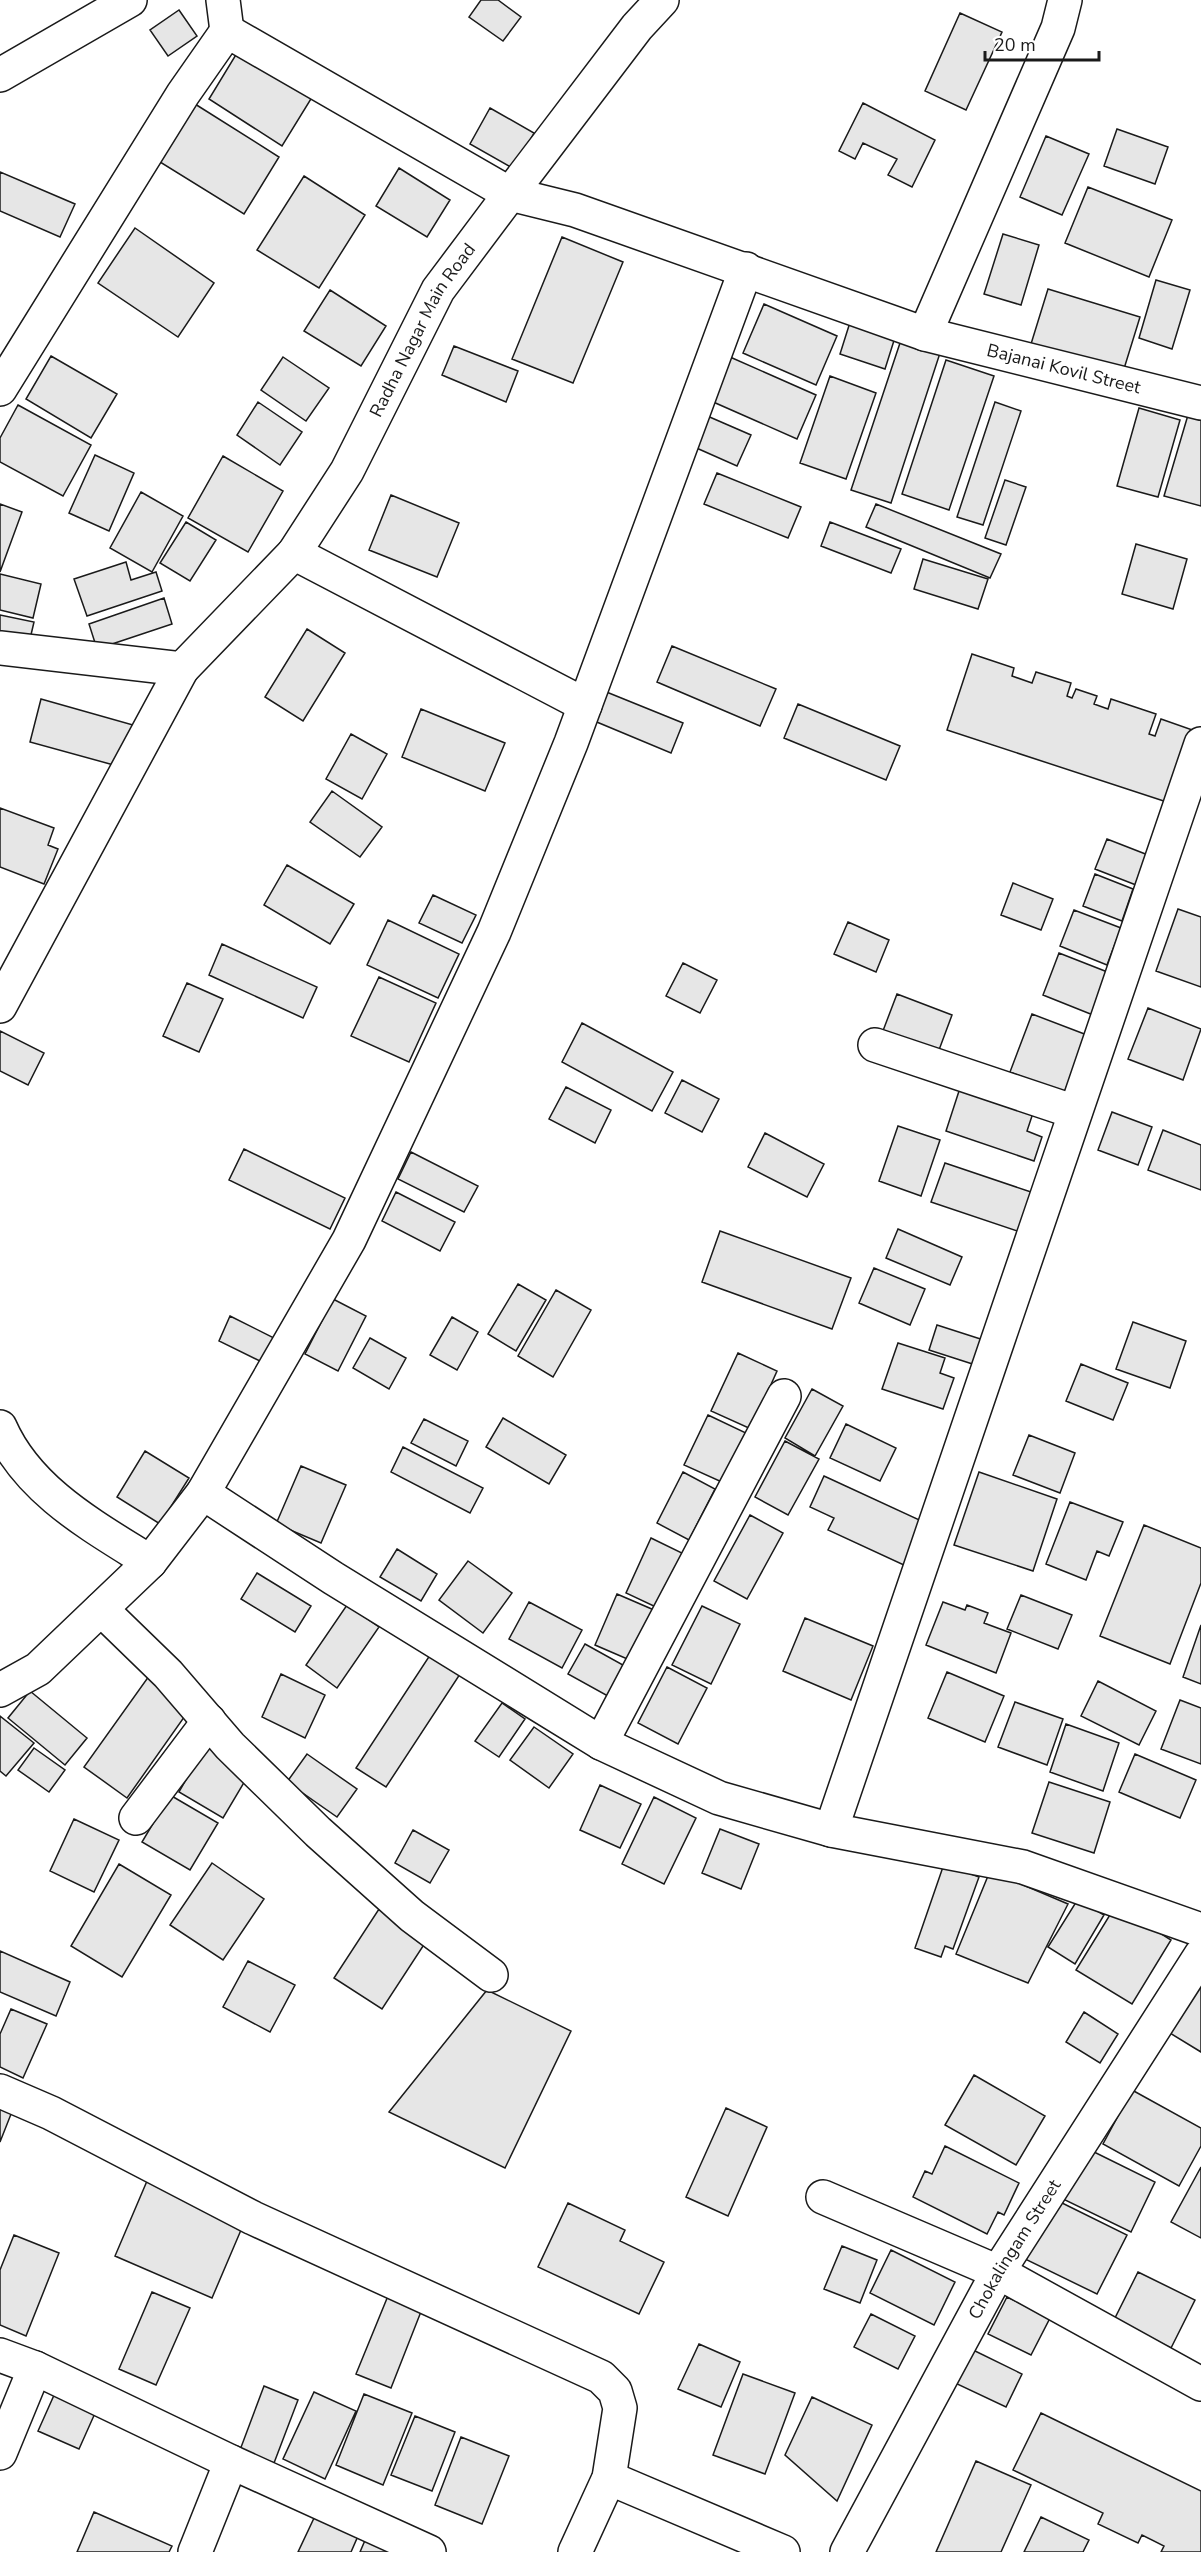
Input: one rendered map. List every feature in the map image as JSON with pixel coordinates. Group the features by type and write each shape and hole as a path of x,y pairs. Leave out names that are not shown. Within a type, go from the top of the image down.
{"street":[{"path":"0,75 130,0"},
{"name":"Radha Nagar Main Road","path":"0,1006 182,669 294,553 347,471 438,290 637,27 662,0"},
{"path":"0,389 177,104 225,16 510,194 575,210 925,334 1058,28 1065,0"},
{"path":"0,1690 38,1669 150,1562 203,1493 349,1240 494,932 585,705 746,269"},
{"name":"Bajanai Kovil Street","path":"925,334 1201,403"},
{"path":"294,553 585,705"},
{"path":"0,648 182,669"},
{"path":"831,1830 1201,744"},
{"path":"875,1045 1075,1112"},
{"path":"601,1743 784,1396"},
{"path":"0,1427 10,1451 65,1508 150,1562"},
{"path":"203,1493 333,1578 601,1743 719,1798 831,1830 1023,1867 1201,1930"},
{"path":"101,1609 168,1674 230,1746 318,1832 412,1916 491,1975"},
{"path":"136,1818 209,1722"},
{"name":"Chokalingam Street","path":"847,2552 998,2272 1201,1955"},
{"path":"0,2091 51,2113 253,2218 601,2377 615,2391 620,2408 609,2478 575,2552"},
{"path":"823,2197 998,2272 1197,2373"},
{"path":"0,2355 35,2368 231,2462 429,2552"},
{"path":"0,2453 35,2368"},
{"path":"195,2552 231,2462"},
{"path":"609,2478 783,2552"}],"building":[{"path":"481,0 498,0 521,17 503,41 469,17"},
{"path":"179,10 197,36 168,56 150,30"},
{"path":"960,13 1002,32 966,110 925,91"},
{"path":"240,48 314,94 282,146 209,99"},
{"path":"863,103 935,140 912,187 888,175 897,159 863,143 855,159 839,151"},
{"path":"195,104 279,157 244,214 160,162"},
{"path":"490,108 534,133 514,169 470,144"},
{"path":"1117,129 1168,147 1155,184 1104,166"},
{"path":"1046,136 1089,154 1062,215 1020,197"},
{"path":"399,168 450,200 427,237 376,206"},
{"path":"0,172 75,204 60,237 0,211"},
{"path":"304,176 365,215 319,288 257,250"},
{"path":"1088,187 1172,220 1149,277 1065,243"},
{"path":"135,228 214,283 178,337 98,283"},
{"path":"1003,234 1039,245 1021,305 984,294"},
{"path":"562,237 623,262 573,383 512,359"},
{"path":"1156,280 1190,290 1172,349 1139,338"},
{"path":"1048,289 1140,317 1123,372 1031,344"},
{"path":"330,290 386,326 361,366 304,331"},
{"path":"764,304 837,336 816,385 743,353"},
{"path":"852,316 897,331 885,369 840,354"},
{"path":"902,337 941,350 891,503 851,490"},
{"path":"454,346 518,371 506,402 442,375"},
{"path":"51,356 117,394 91,438 26,399"},
{"path":"283,357 329,388 306,421 261,390"},
{"path":"730,357 816,395 797,439 711,401"},
{"path":"946,360 994,376 949,510 902,494"},
{"path":"830,376 876,393 846,479 800,463"},
{"path":"258,402 302,432 280,465 237,435"},
{"path":"995,402 1021,411 983,525 957,517"},
{"path":"18,405 91,445 63,496 0,462 0,438"},
{"path":"1139,408 1180,420 1158,497 1117,486"},
{"path":"705,415 751,435 737,466 692,446"},
{"path":"1188,415 1201,419 1201,506 1164,496"},
{"path":"95,455 134,473 109,531 69,513"},
{"path":"223,456 283,491 248,552 188,518"},
{"path":"717,473 801,507 788,538 704,504"},
{"path":"1005,480 1026,487 1006,545 985,538"},
{"path":"141,492 183,516 152,572 110,548"},
{"path":"391,495 459,523 437,577 369,550"},
{"path":"0,504 22,512 0,572"},
{"path":"876,504 1001,554 990,578 866,527"},
{"path":"186,522 216,540 190,581 160,563"},
{"path":"830,522 901,549 891,573 821,546"},
{"path":"1136,544 1187,559 1173,609 1122,594"},
{"path":"923,559 988,579 978,609 914,589"},
{"path":"126,562 131,580 156,572 162,591 87,616 74,579"},
{"path":"0,574 41,584 33,618 0,610"},
{"path":"164,598 172,624 97,649 89,624"},
{"path":"0,615 34,622 30,639 0,633"},
{"path":"307,629 345,653 303,721 265,697"},
{"path":"672,646 776,689 760,726 657,682"},
{"path":"972,654 1014,668 1012,676 1032,683 1036,672 1071,683 1067,696 1072,698 1076,689 1097,696 1094,704 1108,709 1111,699 1156,714 1149,734 1155,736 1161,719 1201,733 1179,806 947,730"},
{"path":"604,691 683,723 671,753 592,720"},
{"path":"41,699 133,725 121,767 30,742"},
{"path":"798,704 900,746 886,780 784,738"},
{"path":"421,709 505,743 485,791 402,757"},
{"path":"351,734 387,754 362,799 326,779"},
{"path":"332,791 382,827 360,857 310,822"},
{"path":"0,808 54,828 48,845 58,849 44,884 0,867"},
{"path":"1107,839 1148,855 1136,885 1095,869"},
{"path":"287,865 354,904 330,944 264,905"},
{"path":"1095,874 1133,889 1122,921 1083,906"},
{"path":"1013,883 1053,899 1041,930 1001,915"},
{"path":"433,895 476,915 462,943 419,923"},
{"path":"1178,909 1201,917 1201,987 1156,971"},
{"path":"1074,910 1121,928 1107,965 1060,946"},
{"path":"388,920 459,954 438,998 367,965"},
{"path":"848,922 889,940 876,972 834,954"},
{"path":"222,944 317,987 303,1018 209,975"},
{"path":"1059,953 1110,973 1093,1015 1043,995"},
{"path":"683,963 717,980 700,1013 666,996"},
{"path":"379,977 436,1003 409,1062 351,1036"},
{"path":"187,983 223,999 199,1052 163,1036"},
{"path":"897,994 952,1015 936,1058 881,1036"},
{"path":"1148,1008 1201,1029 1183,1080 1128,1059"},
{"path":"1032,1014 1087,1035 1064,1093 1010,1072"},
{"path":"582,1023 673,1072 652,1111 562,1062"},
{"path":"0,1031 44,1053 28,1085 0,1071"},
{"path":"682,1080 719,1099 702,1132 665,1113"},
{"path":"566,1087 611,1110 595,1143 549,1119"},
{"path":"960,1088 1033,1113 1027,1131 1042,1137 1034,1161 946,1131"},
{"path":"1112,1112 1152,1127 1138,1165 1098,1150"},
{"path":"898,1126 940,1140 921,1196 879,1181"},
{"path":"1163,1130 1201,1145 1201,1190 1148,1170"},
{"path":"765,1133 824,1164 807,1197 748,1167"},
{"path":"244,1149 345,1198 330,1229 229,1180"},
{"path":"411,1152 478,1186 464,1212 398,1179"},
{"path":"945,1163 1034,1193 1020,1232 931,1202"},
{"path":"396,1192 455,1222 440,1251 382,1221"},
{"path":"898,1229 962,1257 950,1285 886,1258"},
{"path":"720,1231 851,1278 832,1329 702,1282"},
{"path":"874,1268 925,1289 910,1325 859,1303"},
{"path":"518,1284 546,1300 516,1351 488,1334"},
{"path":"556,1290 591,1310 553,1377 518,1356"},
{"path":"333,1299 366,1316 338,1371 305,1354"},
{"path":"230,1316 276,1339 264,1363 219,1341"},
{"path":"452,1317 478,1332 457,1370 430,1355"},
{"path":"1133,1322 1186,1341 1170,1388 1116,1369"},
{"path":"937,1325 993,1343 985,1368 929,1350"},
{"path":"370,1338 406,1358 389,1389 353,1368"},
{"path":"898,1343 945,1358 940,1373 954,1378 943,1409 882,1389"},
{"path":"738,1353 777,1371 751,1429 711,1411"},
{"path":"1081,1364 1128,1383 1113,1420 1066,1401"},
{"path":"812,1389 843,1406 815,1456 785,1438"},
{"path":"708,1415 746,1433 724,1483 684,1465"},
{"path":"503,1418 566,1455 549,1484 486,1447"},
{"path":"424,1419 468,1441 456,1466 411,1443"},
{"path":"846,1424 896,1448 880,1481 830,1458"},
{"path":"1029,1435 1075,1453 1060,1493 1013,1475"},
{"path":"785,1441 819,1459 788,1515 755,1497"},
{"path":"403,1447 483,1488 470,1513 391,1472"},
{"path":"145,1451 189,1478 160,1524 117,1497"},
{"path":"301,1466 346,1485 321,1543 276,1524"},
{"path":"683,1472 715,1489 689,1540 657,1523"},
{"path":"979,1472 1057,1499 1033,1571 954,1545"},
{"path":"824,1476 926,1523 906,1566 828,1530 834,1518 810,1507"},
{"path":"1070,1502 1123,1522 1109,1556 1097,1551 1086,1580 1046,1564"},
{"path":"750,1515 783,1533 747,1599 714,1581"},
{"path":"1144,1525 1201,1548 1201,1583 1170,1664 1100,1636"},
{"path":"651,1538 684,1554 658,1608 626,1593"},
{"path":"397,1549 437,1574 421,1601 380,1577"},
{"path":"468,1561 512,1593 483,1633 439,1600"},
{"path":"257,1573 311,1606 295,1632 241,1599"},
{"path":"617,1594 654,1610 632,1661 595,1645"},
{"path":"1021,1595 1072,1615 1058,1649 1007,1629"},
{"path":"529,1602 582,1630 562,1668 509,1639"},
{"path":"943,1602 965,1610 967,1605 988,1613 984,1623 1011,1633 996,1673 926,1645"},
{"path":"347,1605 379,1627 337,1688 306,1665"},
{"path":"702,1606 740,1624 711,1684 672,1665"},
{"path":"805,1618 873,1646 851,1700 783,1671"},
{"path":"1201,1625 1201,1684 1183,1677"},
{"path":"585,1644 632,1670 615,1700 568,1674"},
{"path":"434,1649 464,1668 386,1787 356,1768"},
{"path":"667,1667 707,1688 678,1744 638,1723"},
{"path":"947,1672 1004,1696 985,1742 928,1718"},
{"path":"281,1674 325,1695 305,1738 262,1717"},
{"path":"149,1676 192,1706 127,1798 84,1767"},
{"path":"1098,1681 1156,1711 1139,1745 1081,1716"},
{"path":"30,1691 87,1738 65,1765 8,1718"},
{"path":"1180,1700 1201,1708 1201,1764 1161,1749"},
{"path":"1015,1702 1063,1719 1047,1765 998,1747"},
{"path":"502,1703 525,1719 499,1757 475,1741"},
{"path":"0,1716 34,1743 6,1776 0,1771"},
{"path":"1066,1724 1119,1743 1103,1791 1050,1772"},
{"path":"534,1727 573,1754 549,1788 510,1760"},
{"path":"207,1743 252,1769 223,1818 179,1792"},
{"path":"34,1748 65,1770 49,1792 18,1770"},
{"path":"307,1754 357,1789 337,1817 287,1782"},
{"path":"1135,1754 1196,1780 1180,1818 1119,1792"},
{"path":"1049,1782 1110,1802 1094,1853 1032,1833"},
{"path":"600,1785 641,1804 620,1848 580,1830"},
{"path":"170,1795 218,1823 190,1870 142,1842"},
{"path":"654,1797 696,1818 664,1884 622,1864"},
{"path":"74,1819 119,1840 94,1892 50,1871"},
{"path":"720,1829 759,1844 741,1889 702,1873"},
{"path":"413,1830 449,1850 430,1883 395,1863"},
{"path":"212,1863 264,1899 223,1960 170,1925"},
{"path":"119,1864 171,1895 122,1977 71,1946"},
{"path":"944,1864 979,1877 953,1949 945,1946 941,1957 915,1948"},
{"path":"990,1871 1068,1904 1028,1983 956,1954"},
{"path":"1078,1899 1104,1915 1075,1964 1048,1947"},
{"path":"1116,1905 1171,1940 1132,2004 1076,1970"},
{"path":"379,1909 427,1940 382,2009 334,1978"},
{"path":"0,1951 70,1982 56,2016 0,1992"},
{"path":"248,1961 295,1985 270,2032 223,2007"},
{"path":"1201,1970 1201,2052 1165,2030"},
{"path":"487,1990 571,2031 505,2168 389,2112"},
{"path":"11,2009 47,2024 23,2078 0,2067 0,2034"},
{"path":"1084,2012 1118,2034 1100,2063 1066,2042"},
{"path":"974,2075 1045,2116 1016,2165 945,2125"},
{"path":"1132,2090 1201,2128 1201,2146 1179,2186 1103,2144"},
{"path":"0,2098 15,2104 0,2142"},
{"path":"726,2108 767,2127 728,2216 686,2197"},
{"path":"945,2146 1019,2183 1004,2215 998,2212 987,2234 913,2197 925,2171 932,2174"},
{"path":"1088,2149 1155,2182 1131,2232 1063,2199"},
{"path":"1201,2167 1201,2238 1171,2222"},
{"path":"150,2174 247,2216 212,2298 115,2256"},
{"path":"1054,2199 1127,2235 1097,2294 1025,2259"},
{"path":"568,2203 625,2230 620,2241 664,2262 639,2314 538,2267"},
{"path":"14,2235 59,2253 26,2336 0,2325 0,2270"},
{"path":"842,2246 877,2260 860,2303 824,2289"},
{"path":"891,2250 955,2282 934,2325 870,2293"},
{"path":"1138,2272 1195,2300 1171,2348 1114,2320"},
{"path":"390,2291 424,2304 391,2388 356,2374"},
{"path":"152,2292 190,2308 156,2385 119,2369"},
{"path":"1007,2297 1050,2318 1031,2355 988,2334"},
{"path":"871,2314 915,2336 898,2369 854,2347"},
{"path":"699,2344 740,2362 721,2407 678,2389"},
{"path":"971,2349 1022,2374 1006,2407 955,2383"},
{"path":"743,2374 795,2393 765,2474 713,2455"},
{"path":"264,2386 298,2400 274,2463 240,2450"},
{"path":"314,2392 356,2411 325,2479 283,2459"},
{"path":"55,2393 96,2411 79,2449 38,2431"},
{"path":"364,2394 412,2413 383,2485 336,2465"},
{"path":"812,2397 872,2425 837,2501 785,2455"},
{"path":"1041,2413 1201,2491 1201,2552 1161,2552 1164,2546 1142,2535 1138,2543 1098,2524 1103,2513 1013,2470"},
{"path":"415,2416 455,2432 432,2491 391,2475"},
{"path":"461,2437 509,2456 482,2524 435,2505"},
{"path":"976,2461 1031,2485 1001,2552 936,2552"},
{"path":"94,2512 172,2546 169,2552 77,2552"},
{"path":"315,2516 358,2536 351,2552 298,2552"},
{"path":"1041,2517 1089,2540 1083,2552 1024,2552"},
{"path":"366,2538 397,2552 360,2552"}]}
